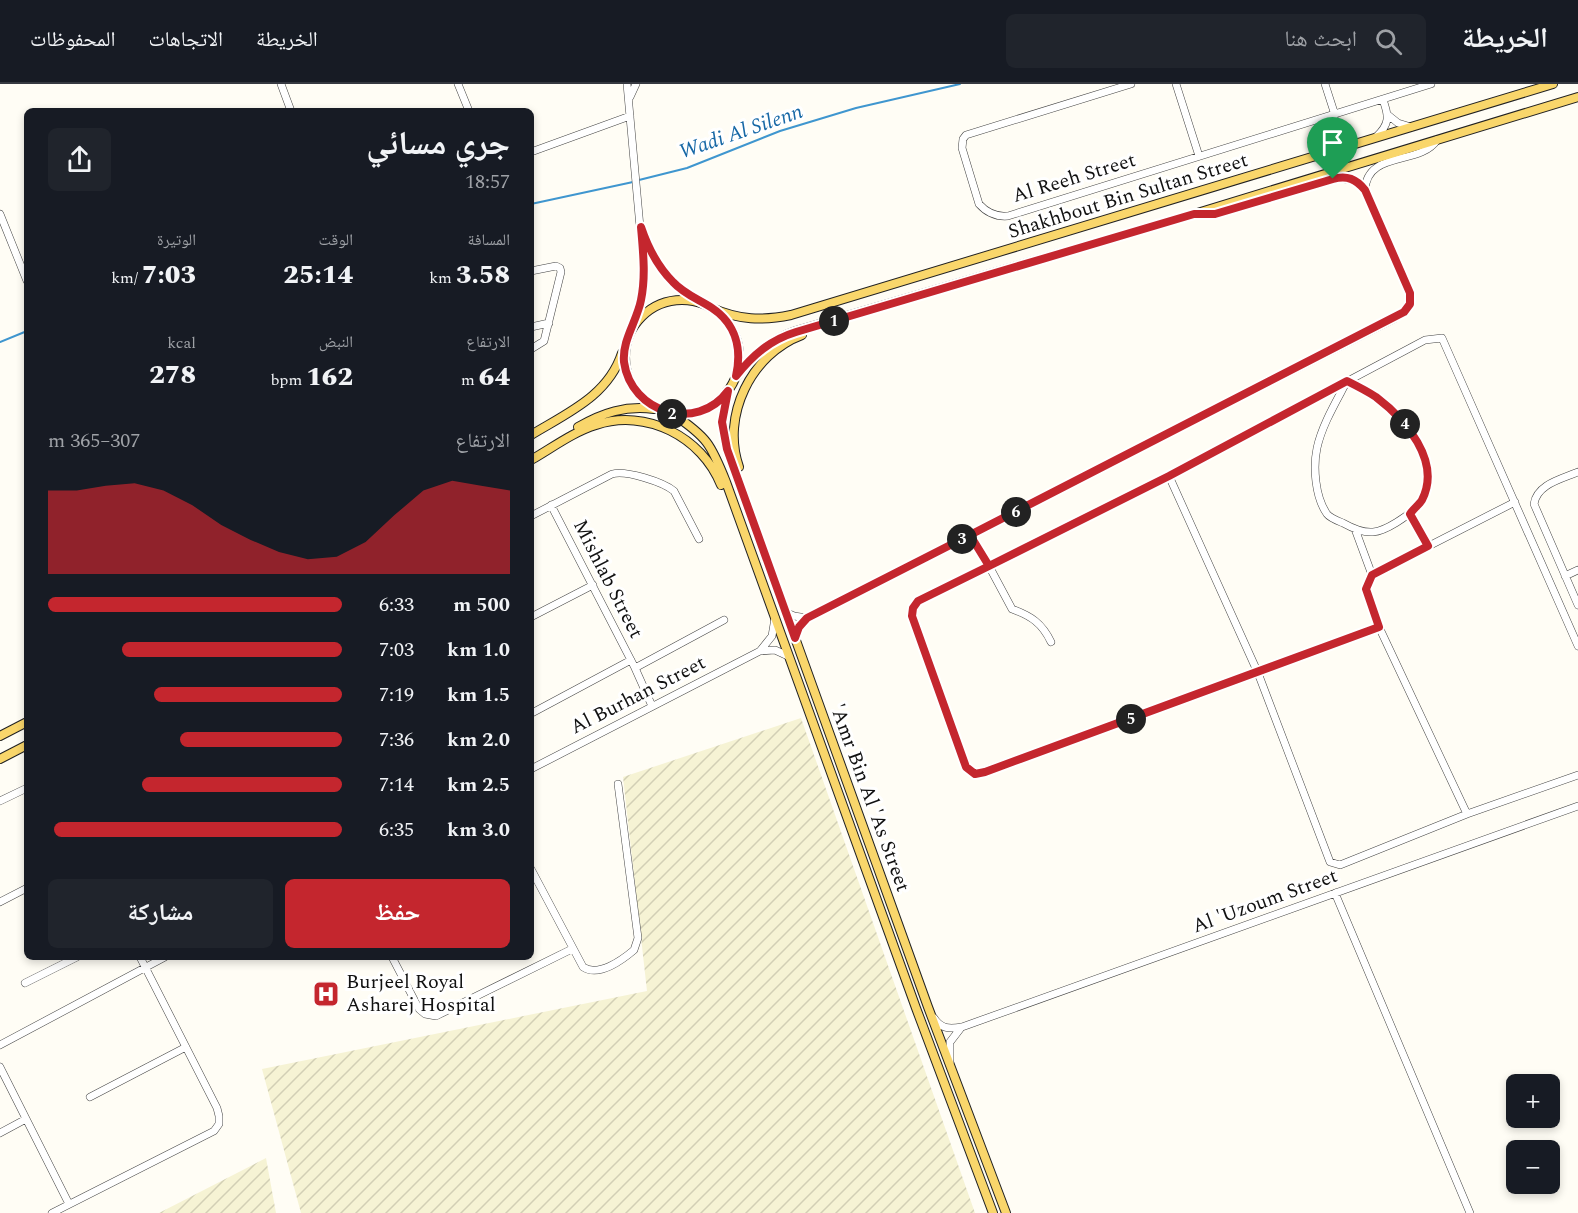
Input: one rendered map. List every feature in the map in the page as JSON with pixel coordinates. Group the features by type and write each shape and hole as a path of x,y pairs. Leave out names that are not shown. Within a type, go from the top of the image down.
{"main road":[{"name":"Shakhbout Bin Sultan Street","path":"712,308 749,319 768,319 791,315 1553,84"},
{"name":"Shakhbout Bin Sultan Street","path":"736,376 758,352 783,336 1578,97"},
{"path":"534,433 593,397 611,376 634,325 656,305 686,300 701,303 712,308 724,318 733,331 739,353 736,376 728,391 711,406 699,412 686,414 630,408 605,413 534,453"},
{"path":"758,534 756,515 735,451 733,434 737,411 752,377 767,357 790,340 868,315 878,308"},
{"path":"625,344 626,369 635,391 647,403 662,411"},
{"name":"'Amr Bin Al 'As Street","path":"728,391 722,422 725,443 928,1008 1006,1213"},
{"name":"'Amr Bin Al 'As Street","path":"673,414 695,430 711,447 747,539 993,1213"},
{"path":"534,458 587,428 603,423 633,419 664,428 686,439 708,460 719,479 738,526 747,539"},
{"path":"0,736 24,724"},
{"path":"0,759 24,747"}],"street":[{"path":"281,84 290,108"},
{"path":"458,84 468,108"},
{"path":"627,84 641,227 643,285 634,325"},
{"path":"629,99 636,84"},
{"name":"Al Reeh Street","path":"1131,84 966,135 961,143 979,204 995,215 1008,216 1431,84"},
{"path":"1176,84 1199,156"},
{"path":"1325,84 1335,115"},
{"path":"1376,138 1385,127 1388,115 1383,100"},
{"path":"1388,115 1398,123 1411,127"},
{"path":"534,151 630,116"},
{"path":"1365,190 1369,176 1379,166 1428,150 1437,140"},
{"path":"795,638 799,627 807,618 1404,312 1410,304 1410,293 1365,190 1355,181 1339,178 1215,214 1194,214"},
{"path":"0,214 8,235 24,264"},
{"path":"641,227 650,251 663,272 674,284 701,303"},
{"path":"0,237 8,235"},
{"path":"534,270 556,266 561,270 544,341 534,347"},
{"path":"534,326 549,323"},
{"path":"1379,627 1258,673 975,774 966,767 912,616 913,608 918,601 1169,476 1425,340 1442,338 1578,646"},
{"path":"1347,381 1374,396 1397,415 1410,430 1425,460 1428,479 1421,500 1410,514 1374,532 1355,529 1328,516 1319,496 1316,478 1317,448 1347,381"},
{"path":"1578,471 1541,488 1534,504 1578,605"},
{"path":"534,514 612,474 624,473 667,486 674,491 699,539"},
{"path":"1169,476 1258,673 1330,862 1340,865 1467,813 1578,775"},
{"path":"1467,813 1379,627 1366,589 1372,575 1515,502"},
{"name":"Mishlab Street","path":"551,505 652,705"},
{"path":"1410,514 1428,546"},
{"path":"1355,529 1372,575"},
{"path":"970,535 1012,609 1031,616 1047,633 1051,642"},
{"path":"1565,576 1578,570"},
{"path":"534,615 593,585"},
{"path":"785,612 807,618"},
{"path":"760,651 772,636 775,618"},
{"name":"Mishlab Street","path":"633,664 724,620"},
{"path":"760,651 775,650 788,656"},
{"name":"Al Burhan Street","path":"534,767 760,651"},
{"path":"534,712 633,664"},
{"path":"534,875 583,967 595,971 628,955 637,945 618,784"},
{"path":"0,801 24,789"},
{"name":"Al 'Uzoum Street","path":"962,1027 1578,806"},
{"path":"0,902 24,890"},
{"path":"1335,893 1470,1213"},
{"path":"394,960 419,1009 428,1016 436,1016 572,949"},
{"path":"25,983 71,960"},
{"path":"52,1213 218,1127 220,1122 218,1112 142,960"},
{"path":"0,1045 159,960"},
{"path":"928,1008 940,1025 950,1029 962,1027"},
{"path":"951,1066 950,1042 962,1027"},
{"path":"90,1097 186,1047"},
{"path":"0,1067 69,1204"},
{"path":"0,1133 26,1119"}],"shaded area":[{"path":"801,718 975,1213 301,1213 262,1069 647,991 623,777"},
{"path":"266,1158 276,1213 159,1213"}],"waterway":[{"name":"Wadi Al Silenn","path":"639,180 687,168 780,131 856,108 960,84"},
{"name":"Wadi Al Silenn","path":"534,203 633,182"},
{"name":"Wadi Al Silenn","path":"0,342 24,332"}],"place":[{"name":"Burjeel Royal Asharej Hospital","path":"326,994"}],"route":[{"path":"1333,179 1215,214 1206,216 1194,214 783,336 758,352 736,376 739,361 738,346 733,331 724,318 712,308 687,294 663,272 646,244 641,227 644,271 642,299 625,344 624,360 628,377 635,391 647,403 673,414 699,412 711,406 728,391 722,422 727,449 795,638 796,632 807,618 970,535 989,566 1169,476 1347,381 1374,396 1397,415 1410,430 1425,460 1428,479 1421,500 1410,514 1428,546 1372,575 1366,589 1379,627 985,772 975,774 966,767 912,616 913,608 918,601 989,566 970,535 1404,312 1410,304 1410,293 1365,190 1350,178 1333,179"}]}
